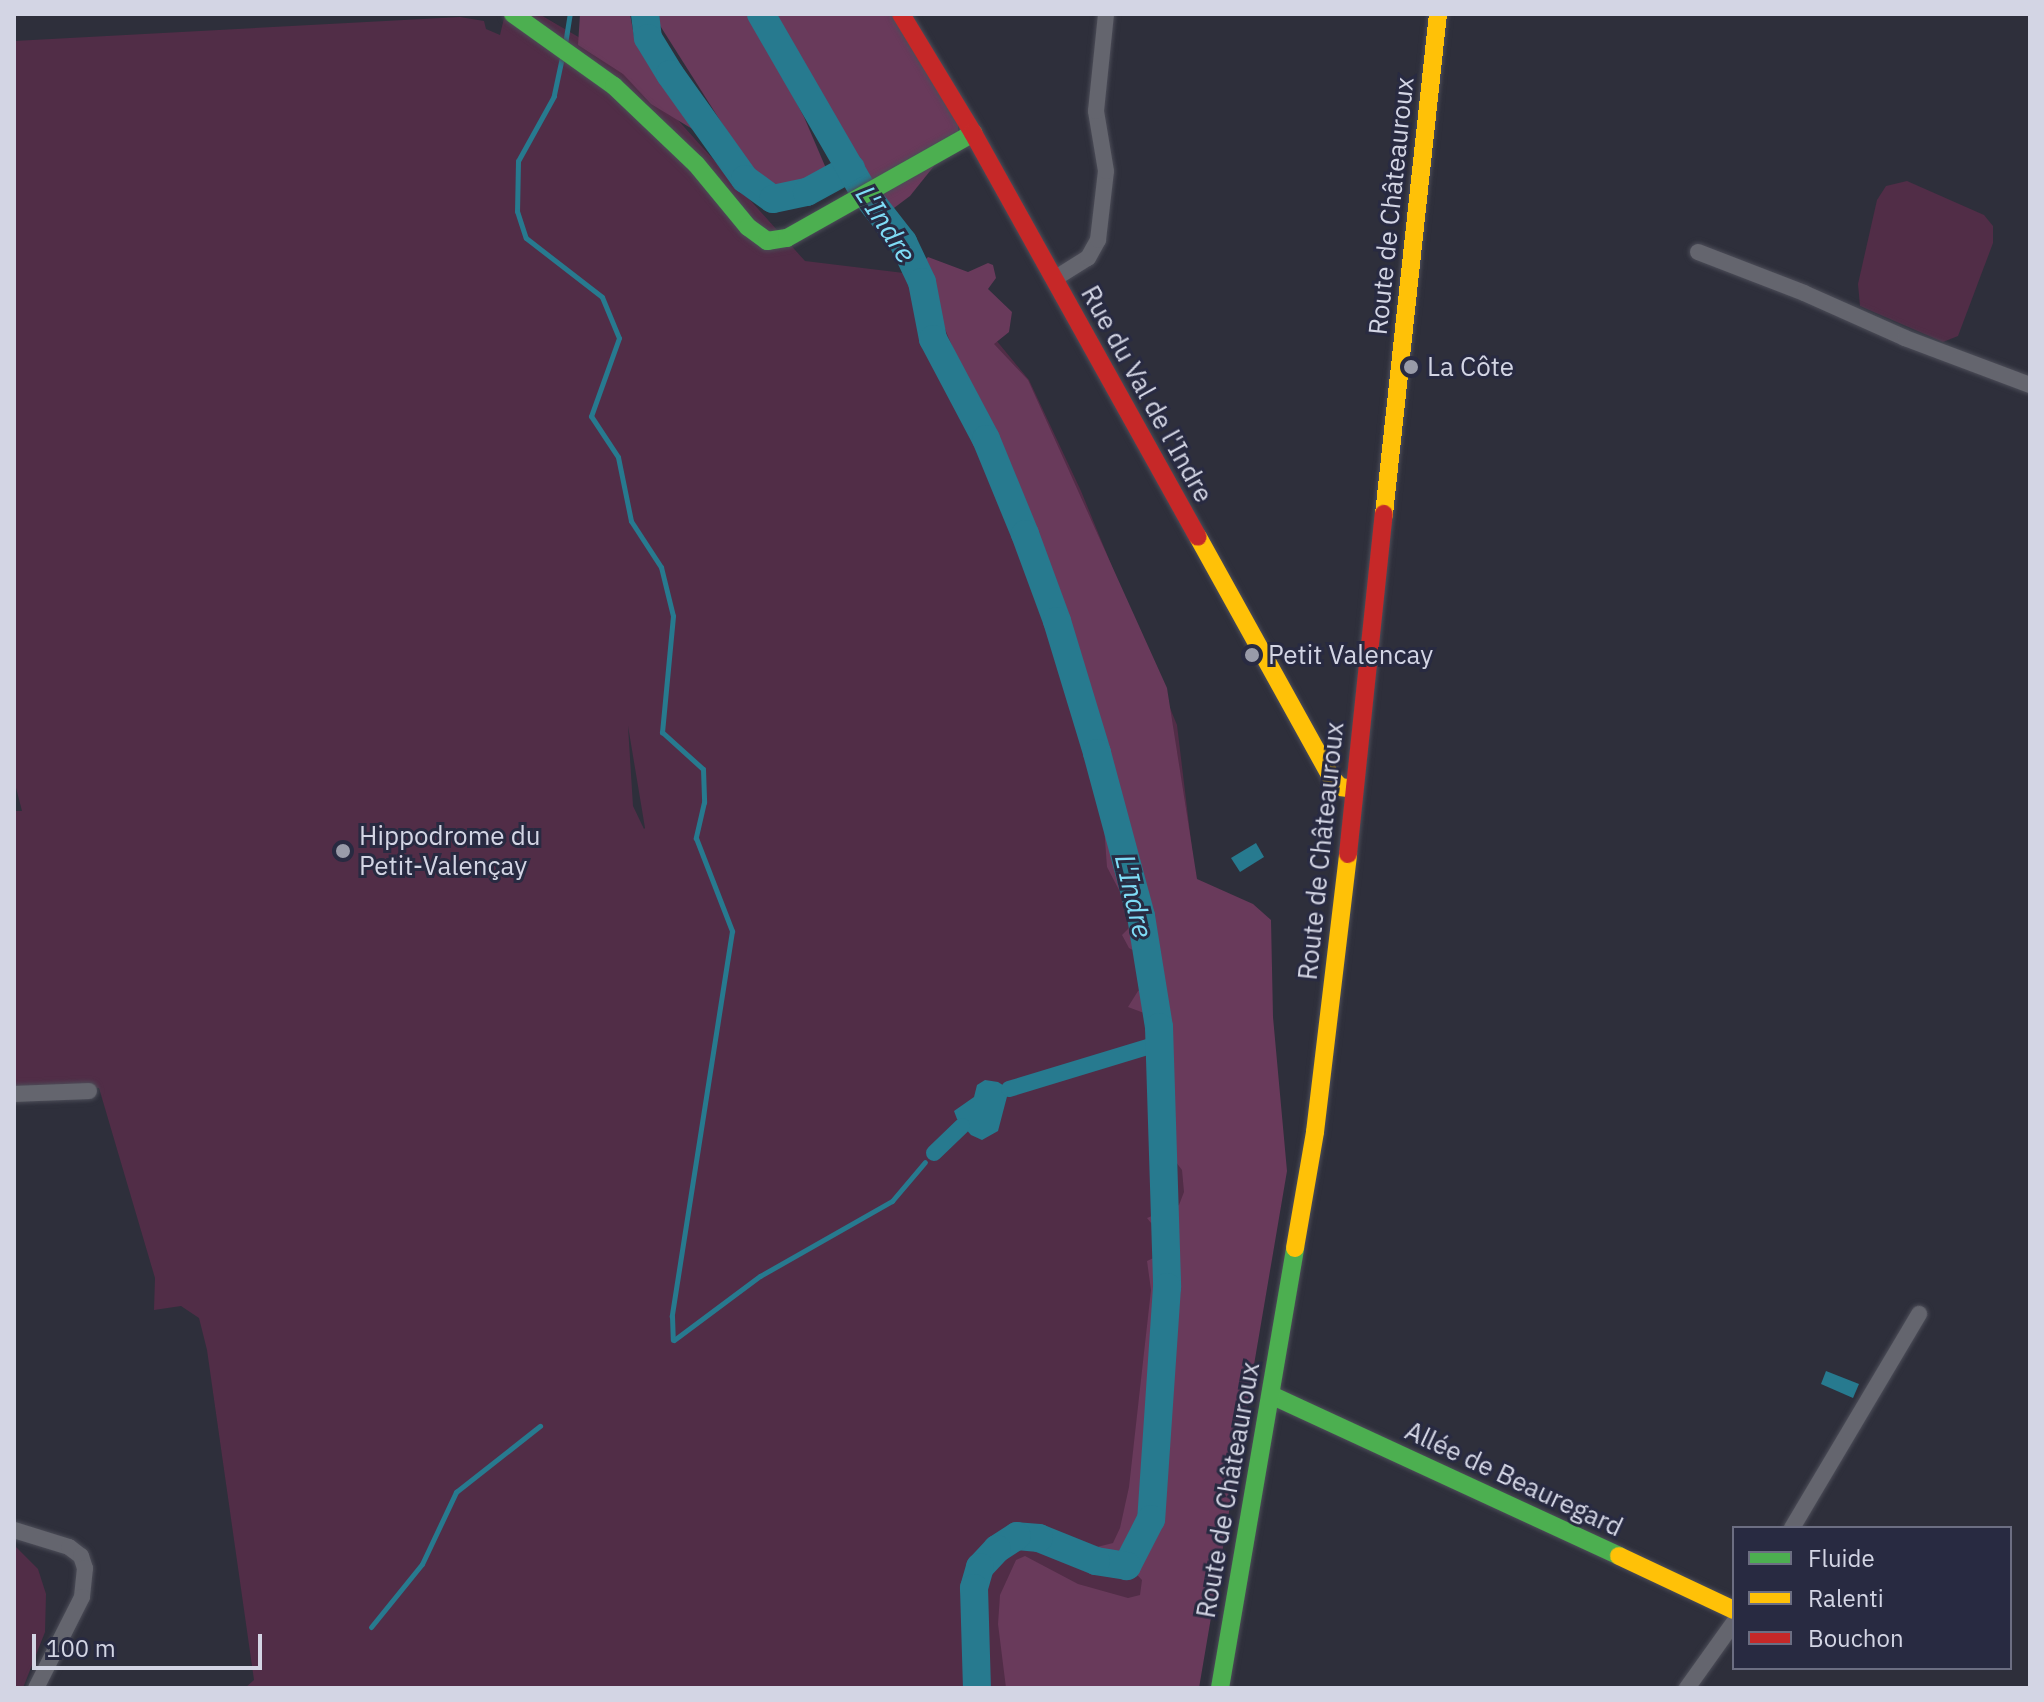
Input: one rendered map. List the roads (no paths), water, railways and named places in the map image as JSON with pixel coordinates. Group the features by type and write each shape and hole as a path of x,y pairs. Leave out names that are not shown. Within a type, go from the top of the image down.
{"street":[{"path":"513,14 614,86 696,164 748,227 767,241 787,238 973,133"},
{"name":"Rue du Val de l'Indre","path":"901,14 973,133 1331,777 1340,787 1354,789"},
{"path":"1054,279 1088,258 1098,240 1106,171 1096,111 1106,14"},
{"name":"Route de Châteauroux","path":"1220,1688 1315,1132 1438,14"},
{"path":"1698,252 1905,338 2030,385"},
{"path":"14,1094 89,1091"},
{"path":"1793,1526 1919,1314"},
{"name":"Allée de Beauregard","path":"1271,1395 1732,1609"},
{"path":"14,1530 69,1547 81,1556 85,1568 82,1597 36,1688"},
{"path":"1687,1688 1732,1625"}],"water":[{"path":"1256,843 1264,857 1240,872 1231,858"},
{"path":"985,1080 998,1082 1009,1089 998,1131 982,1140 971,1135 954,1111 974,1097 977,1085"},
{"path":"1826,1371 1859,1384 1853,1398 1821,1384"}],"waterway":[{"path":"565,44 570,14"},
{"path":"645,14 648,38 745,179 773,199 807,192 851,168"},
{"name":"L'Indre","path":"761,14 863,191 903,242 922,282 933,339 986,439 1025,534 1057,621 1097,753 1141,916 1159,1027 1167,1287 1151,1519 1127,1566 1096,1561 1039,1538 1017,1536 997,1549 980,1567 974,1588 977,1688"},
{"path":"562,57 554,96 518,161 517,211 526,238 602,297 619,338 591,416 618,457 631,521 661,567 673,616 662,732 703,769 704,802 696,838 732,931 672,1316 673,1340"},
{"path":"1009,1089 1160,1043"},
{"path":"934,1153 962,1126"},
{"path":"674,1340 760,1276 892,1201 925,1162"},
{"path":"371,1627 422,1564 456,1492 540,1426"}],"place":[{"name":"La Côte","path":"1411,367"},
{"name":"Petit Valencay","path":"1252,655"},
{"name":"Hippodrome du Petit-Valençay","path":"343,851"}]}
